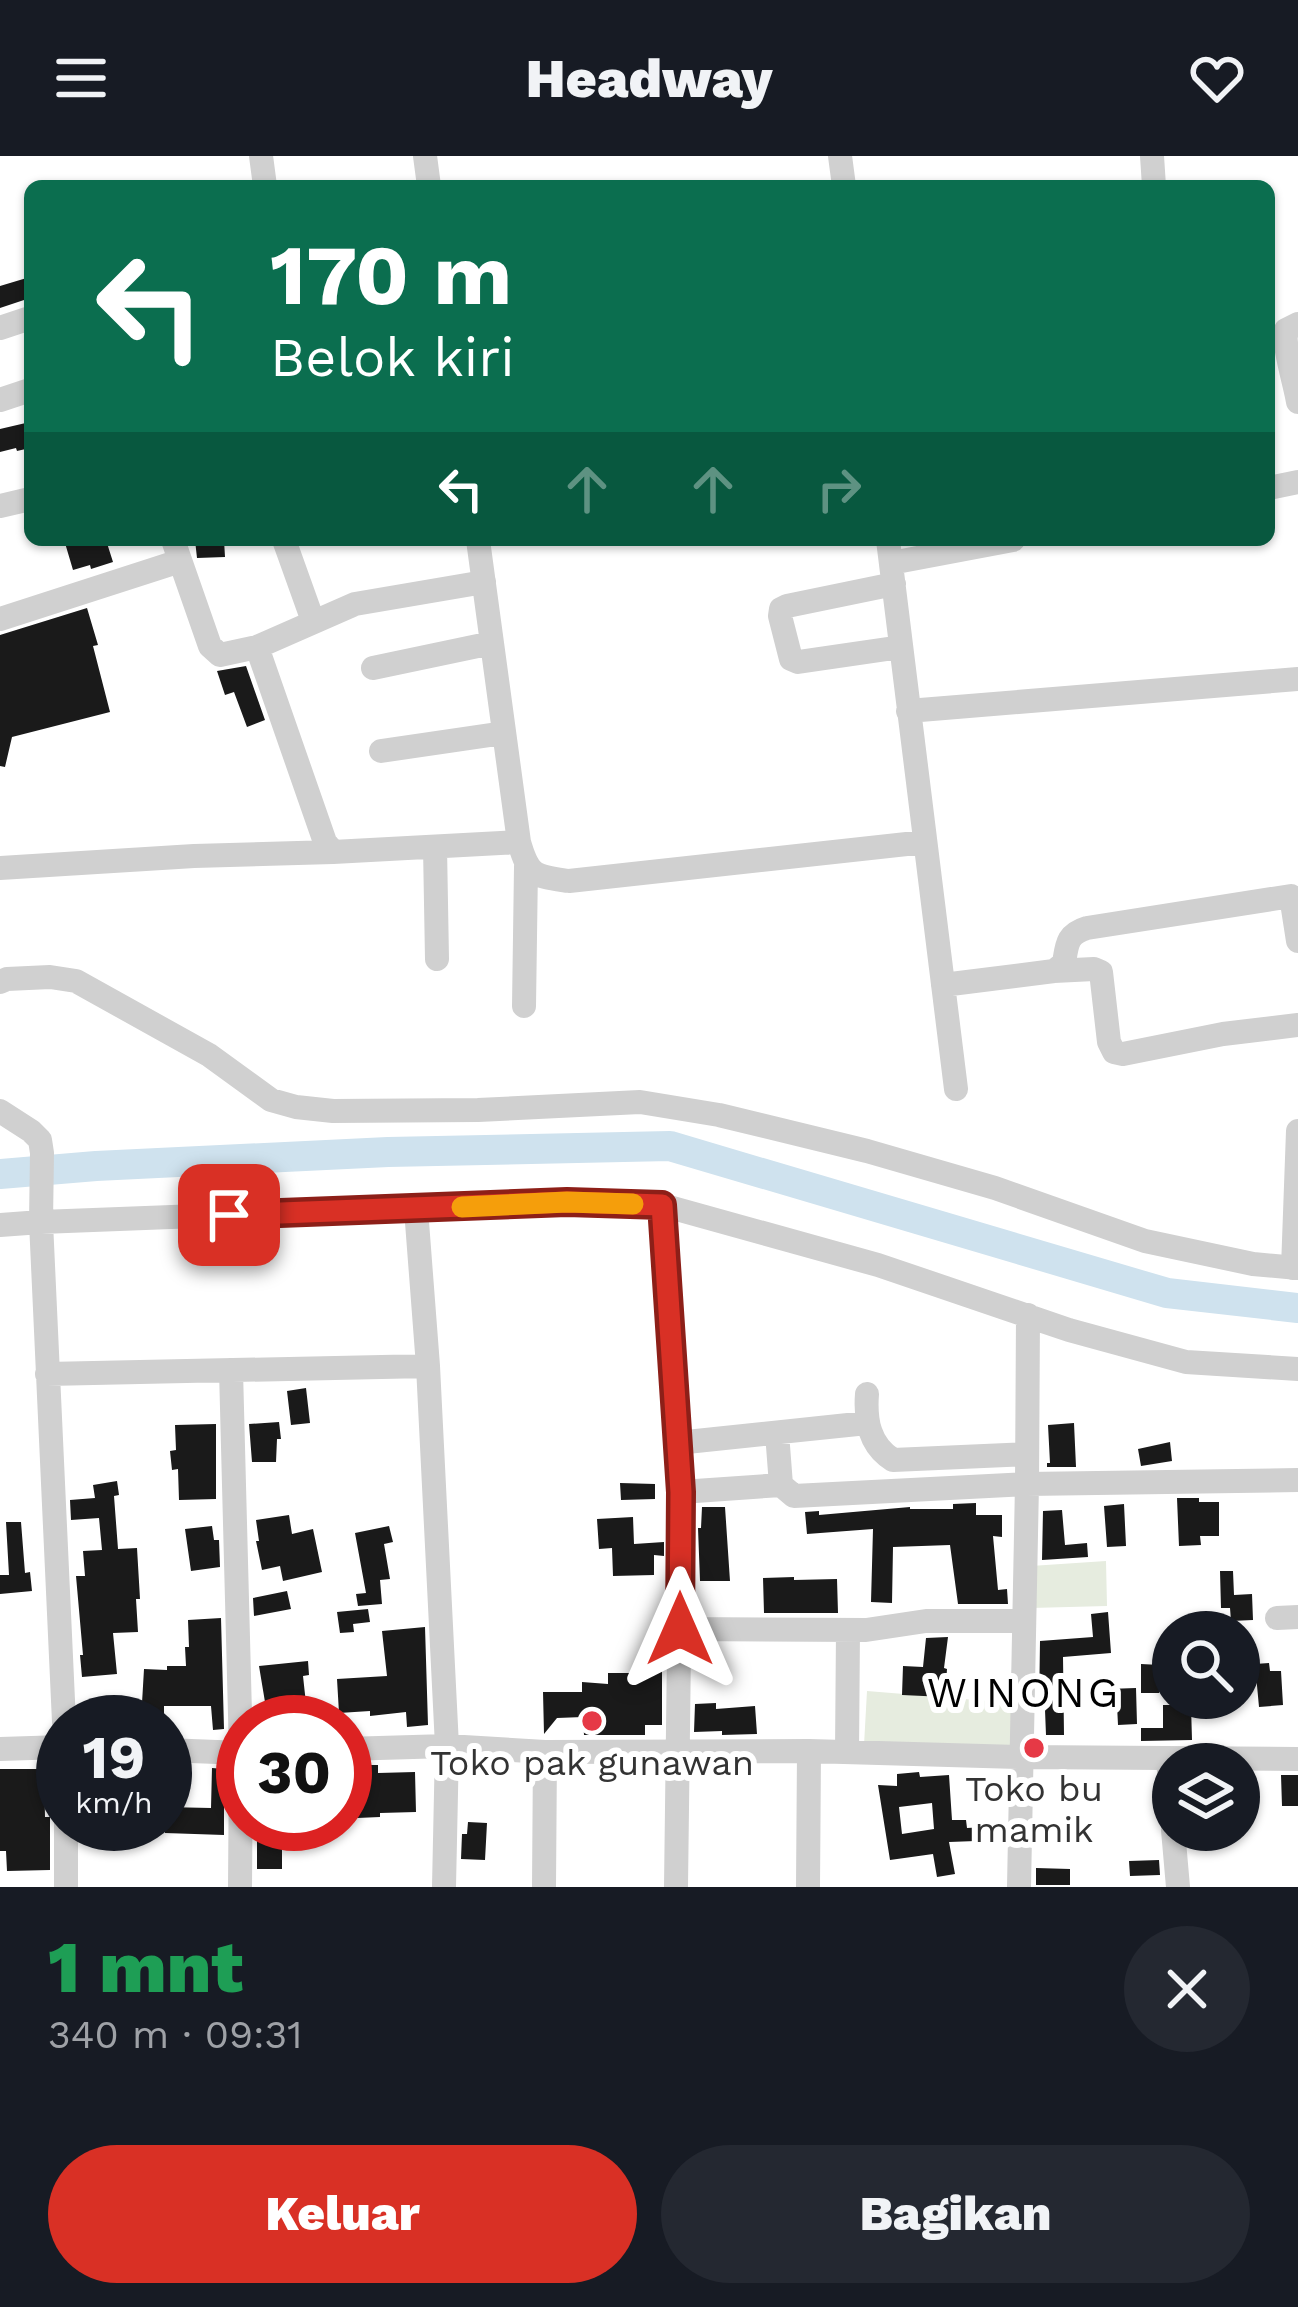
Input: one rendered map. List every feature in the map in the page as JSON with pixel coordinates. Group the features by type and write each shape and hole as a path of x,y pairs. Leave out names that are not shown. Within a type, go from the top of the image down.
{"street":[{"path":"1298,324 1286,330 1283,340 1298,402"},
{"path":"286,546 313,621"},
{"path":"479,546 523,855 524,1006"},
{"path":"901,647 798,662 791,658 781,609 891,562 980,546"},
{"path":"0,619 176,551 210,646 230,655 355,604 484,582"},
{"path":"891,562 956,1088"},
{"path":"373,668 492,643"},
{"path":"257,647 325,842 333,852"},
{"path":"908,711 1298,679"},
{"path":"381,751 504,734"},
{"path":"0,868 435,847 523,855 539,876 568,881 926,842"},
{"path":"435,847 437,959"},
{"path":"1054,971 1064,963 1067,940 1087,928 1294,895 1298,941"},
{"path":"943,985 1094,969 1101,972 1109,1042 1114,1052 1123,1054 1298,1025"},
{"path":"0,982 50,977 76,981 208,1054 271,1100 296,1107 478,1110 640,1102 719,1115 867,1151 1092,1220 1145,1241 1253,1264 1296,1268 1298,1132"},
{"path":"0,1111 38,1138 42,1153 41,1222 63,1695"},
{"path":"0,1225 567,1202 662,1205 878,1264 1069,1330 1186,1362 1298,1370"},
{"path":"662,1205 681,1492 676,1887"},
{"path":"416,1209 447,1746 445,1887"},
{"path":"1019,1887 1028,1315"},
{"path":"47,1374 428,1366"},
{"path":"231,1370 240,1695"},
{"path":"867,1394 872,1438 893,1460 1028,1454"},
{"path":"677,1443 868,1423"},
{"path":"777,1432 781,1486"},
{"path":"681,1492 781,1486 794,1496 1028,1484 1298,1480"},
{"path":"680,1629 848,1630 926,1621 1024,1621"},
{"path":"847,1752 848,1630"},
{"path":"0,1749 36,1748"},
{"path":"372,1748 1152,1758"},
{"path":"808,1887 809,1751"},
{"path":"544,1887 545,1752"},
{"path":"1260,1759 1298,1759"},
{"path":"66,1851 66,1887"},
{"path":"240,1887 241,1851"},
{"path":"1175,1851 1178,1887"}],"shaded area":[{"path":"1106,1561 1107,1606 1031,1608 1031,1566"},
{"path":"867,1691 1014,1703 1015,1745 864,1745"}],"building":[{"path":"24,279 24,300 0,308 0,286"},
{"path":"24,423 24,449 0,452 0,429"},
{"path":"66,546 108,546 113,562 73,570"},
{"path":"196,546 224,546 225,557 197,558"},
{"path":"87,608 110,712 12,737 5,767 0,766 0,635"},
{"path":"246,666 265,720 247,727 234,692 225,695 217,671"},
{"path":"306,1388 310,1423 291,1425 287,1391"},
{"path":"279,1422 276,1462 252,1462 249,1424"},
{"path":"1074,1423 1076,1467 1047,1467 1048,1425"},
{"path":"216,1424 216,1499 179,1500 178,1469 172,1470 170,1451 176,1450 175,1425"},
{"path":"1170,1442 1172,1461 1141,1466 1138,1449"},
{"path":"117,1481 118,1549 137,1548 138,1632 113,1633 117,1674 82,1677 76,1576 85,1576 83,1551 102,1550 99,1518 71,1520 70,1500 95,1498 93,1485"},
{"path":"620,1483 655,1484 655,1499 621,1500"},
{"path":"1177,1498 1219,1502 1219,1536 1200,1536 1201,1545 1179,1546"},
{"path":"976,1503 976,1515 1002,1515 1002,1537 993,1536 998,1590 1007,1589 1008,1604 958,1604 950,1545 893,1547 892,1603 871,1602 873,1529 807,1534 805,1512 953,1509 953,1504"},
{"path":"1124,1504 1126,1546 1107,1547 1104,1506"},
{"path":"702,1507 725,1507 730,1581 700,1581"},
{"path":"1062,1510 1065,1545 1087,1543 1088,1557 1042,1560 1043,1511"},
{"path":"289,1515 292,1534 313,1529 322,1572 283,1581 280,1566 262,1570 256,1520"},
{"path":"633,1517 634,1544 664,1542 664,1556 654,1555 654,1575 613,1576 612,1548 599,1549 597,1519"},
{"path":"6,1522 21,1522 25,1573 30,1572 32,1591 0,1594 0,1575 9,1575"},
{"path":"212,1526 214,1540 219,1540 220,1567 191,1571 185,1529"},
{"path":"389,1526 393,1542 384,1544 390,1579 380,1580 382,1604 358,1606 356,1594 366,1593 355,1533"},
{"path":"1220,1571 1233,1571 1234,1595 1252,1594 1253,1611 1221,1608"},
{"path":"763,1578 837,1579 838,1613 764,1613"},
{"path":"287,1591 291,1609 254,1616 253,1598"},
{"path":"368,1609 370,1622 353,1624 354,1632 340,1633 337,1612"},
{"path":"1108,1612 1111,1653 1063,1657 1064,1735 1046,1735 1045,1710 1039,1710 1040,1641 1093,1637 1091,1614"},
{"path":"221,1618 223,1695 216,1695 216,1730 211,1706 192,1706 192,1695 142,1695 144,1669 186,1666 188,1620"},
{"path":"425,1627 428,1725 407,1727 406,1712 372,1716 372,1695 338,1695 337,1679 387,1676 382,1631"},
{"path":"948,1637 945,1697 902,1695 903,1666 923,1667 926,1638"},
{"path":"639,1652 662,1652 662,1725 645,1725 645,1735 584,1735 583,1717 557,1718 544,1734 543,1692 582,1692 582,1682 608,1684 608,1673 638,1673"},
{"path":"308,1661 309,1675 303,1676 305,1695 264,1695 259,1666"},
{"path":"1269,1663 1270,1671 1281,1671 1283,1705 1260,1707 1260,1664"},
{"path":"1141,1664 1152,1665 1152,1693 1141,1693"},
{"path":"1136,1688 1137,1724 1118,1725 1117,1705 1108,1706 1108,1689"},
{"path":"716,1703 716,1709 755,1706 757,1734 694,1732 695,1704"},
{"path":"1163,1719 1191,1719 1192,1740 1141,1741 1141,1728 1163,1728"},
{"path":"372,1765 378,1765 378,1773 415,1772 416,1812 380,1813 372,1817"},
{"path":"212,1768 216,1768 216,1835 192,1834 192,1808 211,1808"},
{"path":"0,1769 36,1769 36,1851 50,1851 50,1870 7,1871 6,1851 0,1851"},
{"path":"897,1774 949,1775 952,1820 966,1820 967,1828 1004,1826 1003,1840 949,1842 955,1874 937,1877 933,1854 890,1860 878,1785 897,1786","holes":["932,1803 934,1829 902,1834 899,1807"]},
{"path":"1281,1775 1298,1775 1298,1806 1282,1806"},
{"path":"468,1822 487,1823 485,1860 461,1859 462,1834 467,1834"},
{"path":"257,1851 282,1851 282,1869 257,1869"},
{"path":"1159,1860 1160,1875 1130,1876 1129,1861"},
{"path":"1036,1868 1070,1869 1070,1885 1036,1885"}],"waterway":[{"path":"0,1174 388,1152 670,1146 1167,1293 1298,1308"}],"slow traffic":[{"path":"462,1207 633,1204"}],"place":[{"name":"Toko pak gunawan","path":"592,1721"},
{"name":"Toko bu mamik","path":"1034,1748"}],"district":[{"name":"WINONG","path":"1024,1692"}],"route":[{"path":"229,1215 567,1202 662,1205 681,1492 680,1629"}]}
